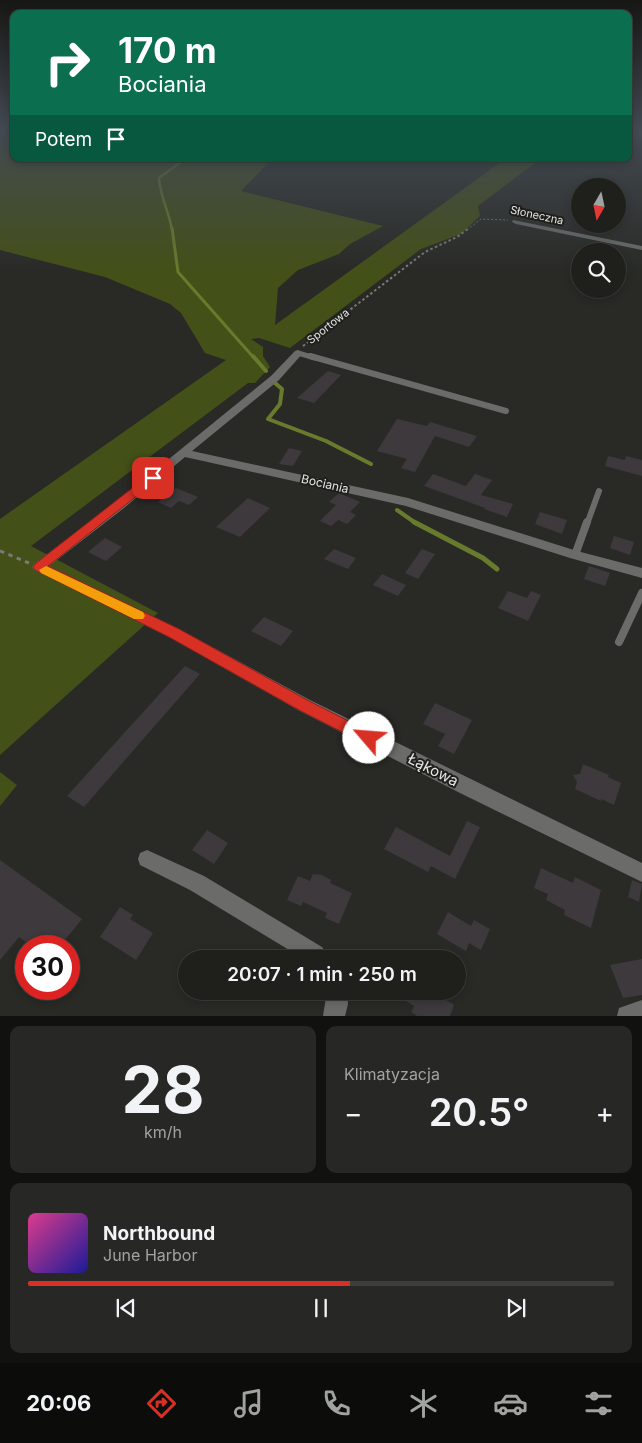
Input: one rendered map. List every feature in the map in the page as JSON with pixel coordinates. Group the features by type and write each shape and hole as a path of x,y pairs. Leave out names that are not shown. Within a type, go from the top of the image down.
{"street":[{"name":"Słoneczna","path":"516,222 642,248"},
{"name":"Sportowa","path":"183,452 275,378 298,353"},
{"name":"Bociania","path":"183,452 408,502 575,555 642,573"},
{"path":"39,567 120,505 183,452"},
{"name":"Łąkowa","path":"39,567 174,633 304,705 466,788 642,873"},
{"path":"147,859 197,883 308,950"},
{"path":"334,1016 337,1000"},
{"path":"627,1016 642,1011"}],"lane":[{"path":"298,353 506,411"},
{"path":"575,555 599,491"},
{"path":"619,642 642,592"}],"path":[{"name":"Słoneczna","path":"486,218 516,222"},
{"name":"Sportowa","path":"298,353 306,342 425,252 457,238 478,221 486,218"},
{"path":"0,551 39,567"}],"green space":[{"path":"0,177 254,177 241,191 383,226 350,244 339,254 298,270 278,288 275,325 479,177 516,177 478,206 480,216 461,234 421,249 290,348 259,338 251,339 263,347 263,356 270,367 255,383 248,383 31,546 158,613 0,755 0,519 226,360 205,353 181,313 170,304 105,277 0,250"},
{"path":"0,772 17,785 0,806"}],"building":[{"path":"328,371 341,375 314,403 297,398"},
{"path":"397,419 427,426 430,422 477,436 469,447 435,436 415,472 401,468 407,459 377,451"},
{"path":"289,448 302,451 293,466 279,464"},
{"path":"608,456 625,460 626,456 642,460 642,476 605,466"},
{"path":"433,474 466,486 475,474 492,480 481,495 513,504 507,517 424,486"},
{"path":"176,488 198,497 189,505 179,501 171,508 158,502"},
{"path":"339,493 360,502 350,512 356,515 347,524 338,520 331,526 320,521 336,505 329,502"},
{"path":"248,498 270,508 240,537 216,527"},
{"path":"540,512 567,520 562,534 535,524"},
{"path":"614,536 634,542 630,555 610,548"},
{"path":"105,538 122,547 106,561 88,552"},
{"path":"334,549 356,558 348,569 324,559"},
{"path":"422,549 435,554 418,579 405,573"},
{"path":"589,566 610,573 605,586 584,579"},
{"path":"382,574 406,585 398,596 373,585"},
{"path":"508,591 527,598 531,591 541,595 528,621 498,608"},
{"path":"264,617 293,631 281,646 251,631"},
{"path":"185,666 200,674 84,807 67,796"},
{"path":"435,703 472,720 454,754 438,746 445,734 423,724"},
{"path":"583,764 609,775 608,777 621,783 614,805 575,789 577,782 573,775 580,774"},
{"path":"467,821 480,827 455,879 431,866 428,872 384,849 396,827 450,856"},
{"path":"207,830 228,843 214,864 192,850"},
{"path":"0,860 82,919 69,935 15,935 15,942 0,960"},
{"path":"541,868 573,883 575,877 601,890 591,928 564,915 565,910 546,900 548,894 534,888"},
{"path":"313,874 322,875 331,880 330,883 352,893 339,924 325,918 327,913 303,902 301,906 287,900 298,876 310,881"},
{"path":"632,880 642,884 639,902 628,897"},
{"path":"120,907 133,915 130,919 153,933 136,960 100,937"},
{"path":"448,912 471,926 474,920 490,929 481,950 469,943 466,951 437,934"},
{"path":"642,959 642,995 623,998 610,965"},
{"path":"404,1000 446,1000 454,1005 450,1016 417,1016 411,1012 414,1006"}],"waterway":[{"path":"160,177 161,191 172,230"},
{"path":"172,228 178,272 254,358"},
{"path":"253,356 266,371"},
{"path":"275,383 282,389 280,404 268,419 326,441 371,464"},
{"path":"397,510 415,522"},
{"path":"415,522 483,558 497,569"}],"slow traffic":[{"path":"46,570 138,616"}],"route":[{"path":"153,478 39,567 174,633 304,705 369,738"}]}
